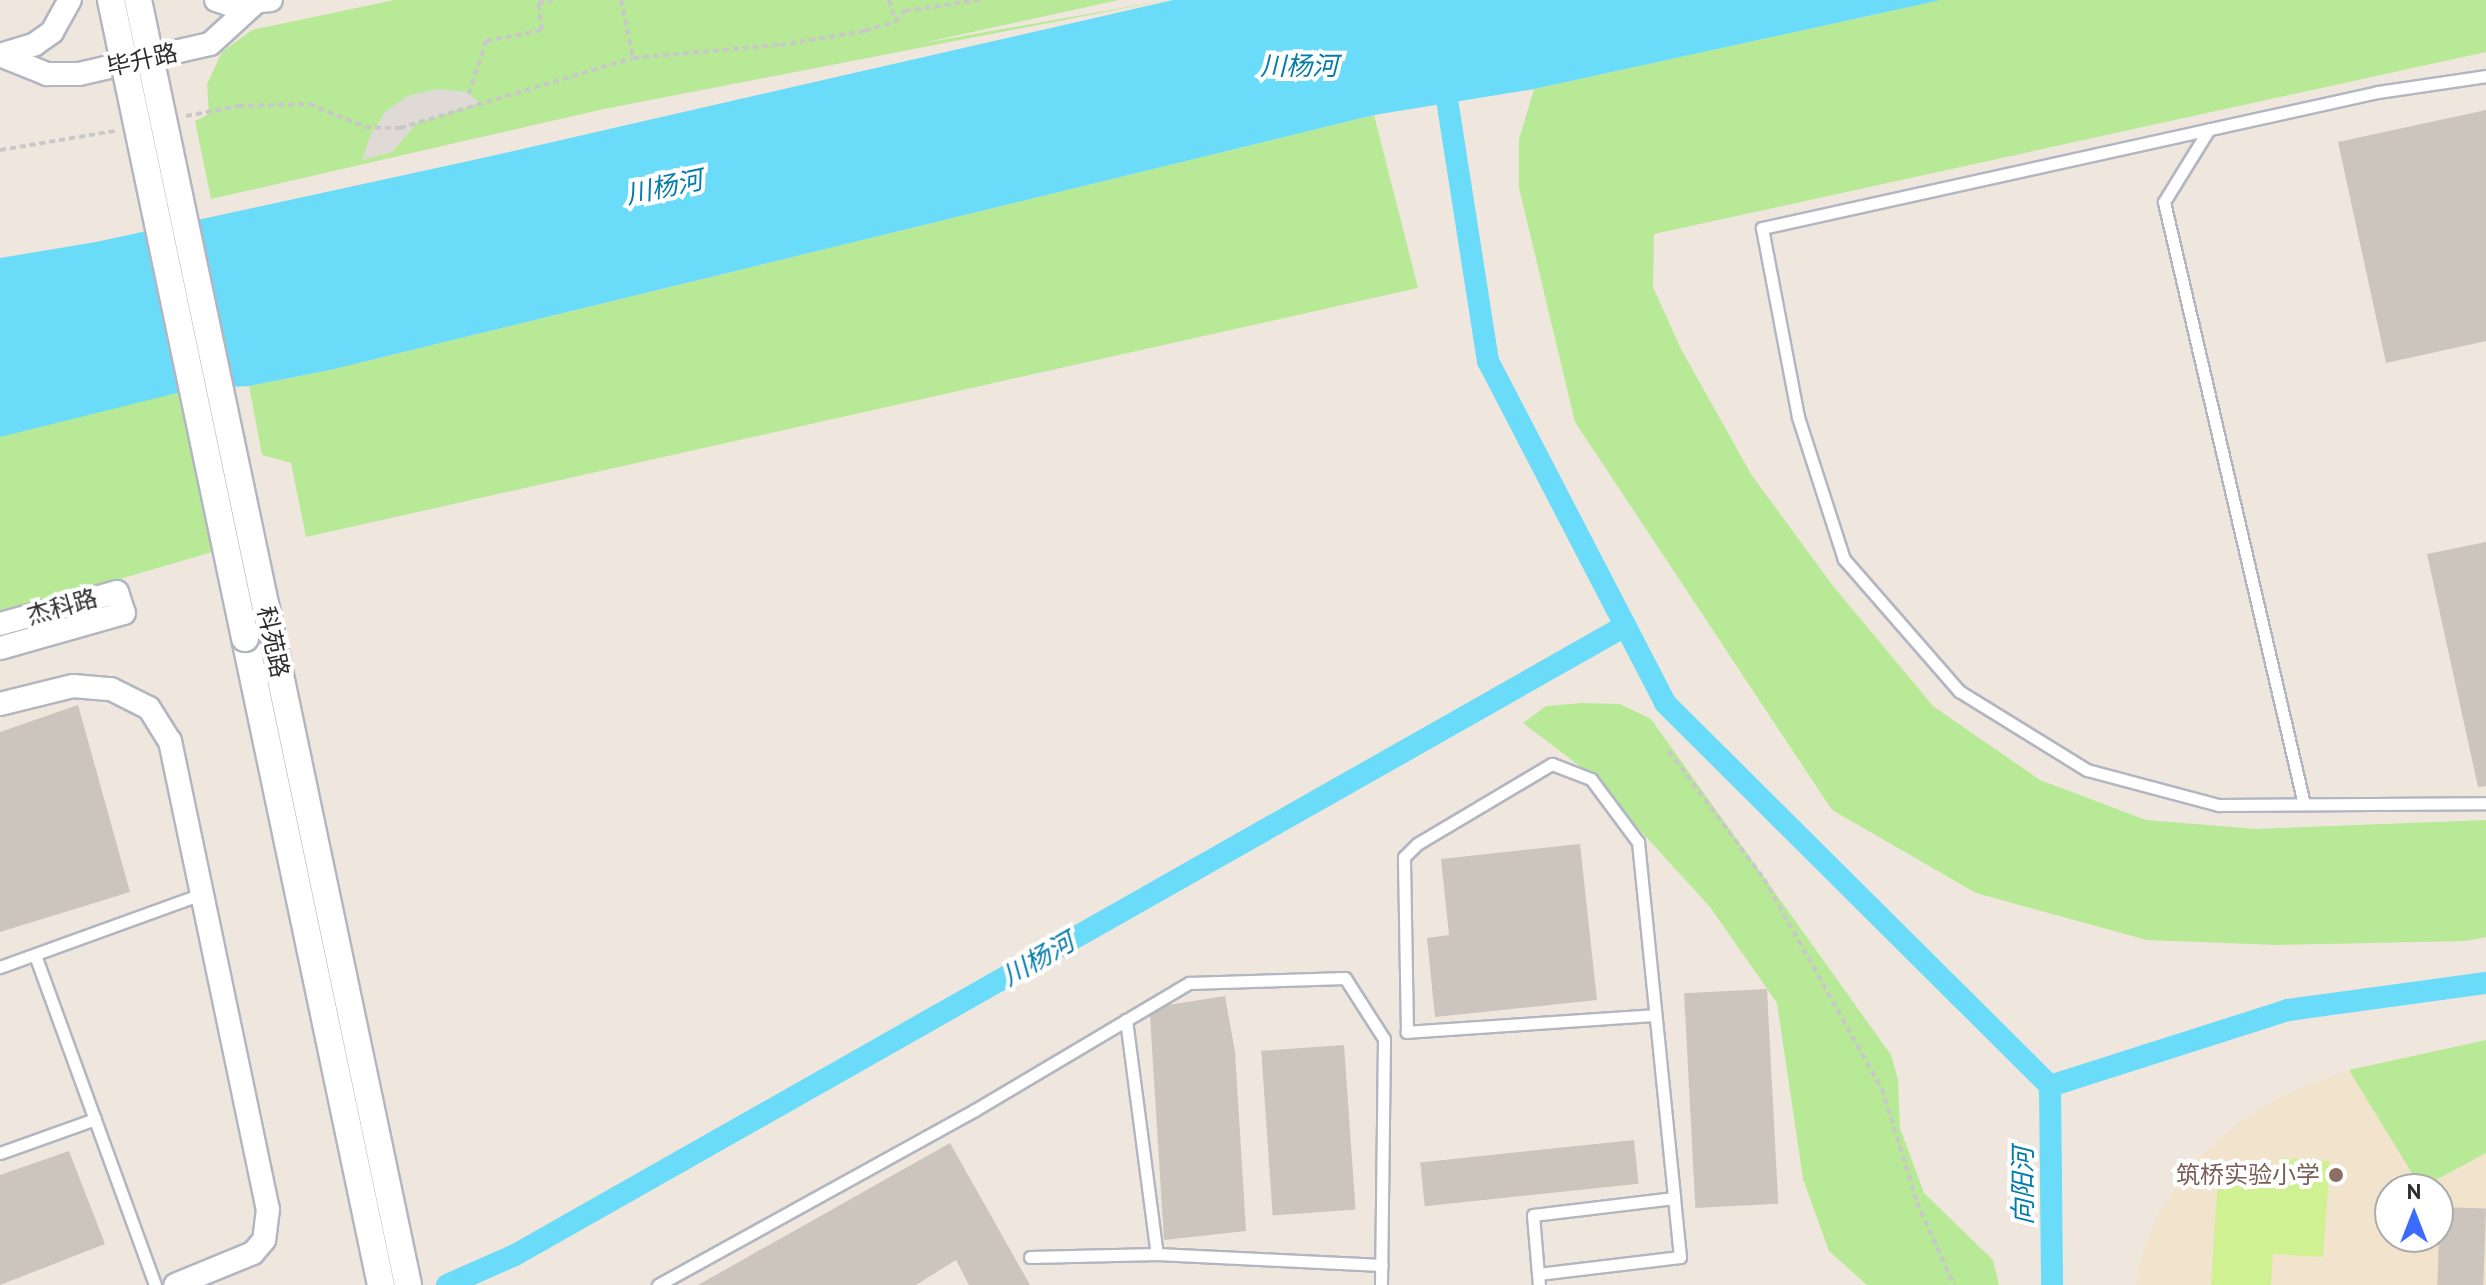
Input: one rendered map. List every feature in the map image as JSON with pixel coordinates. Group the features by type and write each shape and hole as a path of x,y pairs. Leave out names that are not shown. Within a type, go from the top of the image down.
{"street":[{"path":"0,55 35,44 52,32 70,0"},
{"name":"科苑路","path":"111,0 408,1285"},
{"name":"科苑路","path":"138,0 379,1275"},
{"path":"216,0 263,2"},
{"name":"毕升路","path":"0,55 47,74 79,74 210,44 263,2"},
{"name":"杰科路","path":"0,624 117,592 124,613 0,648"},
{"path":"0,704 93,685 131,696 149,708 170,741 268,1209 264,1240 253,1253 175,1285"}],"lane":[{"path":"2486,76 2378,92 1762,228 1798,417 1844,559 1959,691 2087,770 2219,805 2486,803"},
{"path":"2209,129 2164,202 2304,804"},
{"path":"1655,1015 1407,1032 1404,857 1417,844 1552,764 1591,779 1638,842 1680,1257 1539,1279 1533,1215 1674,1198"},
{"path":"0,967 202,894"},
{"path":"35,955 155,1285"},
{"path":"658,1285 975,1110 1189,983 1345,978 1384,1039 1381,1285"},
{"path":"1126,1020 1157,1254"},
{"path":"0,1153 95,1119"},
{"path":"1030,1257 1157,1254 1382,1265"}],"path":[{"path":"469,94 486,41 542,30 538,3 553,0"},
{"path":"621,0 633,58"},
{"path":"889,0 895,22"},
{"path":"177,118 274,103 309,104 365,127 400,128 633,58 780,45 895,22 905,11 979,0"},
{"path":"0,150 116,131"},
{"path":"1669,751 1764,879 1882,1089 1917,1202 1954,1285"}],"shaded area":[{"path":"438,89 466,92 480,103 417,123 392,152 362,160 370,136 385,112 407,96"},
{"name":"筑桥实验小学","path":"2486,1040 2486,1285 2136,1285 2142,1253 2157,1215 2195,1161 2239,1122 2285,1094 2349,1070"}],"green space":[{"path":"394,0 1119,0 918,44 1167,0 604,109 211,199 195,121 209,114 207,84 222,52 252,30"},
{"path":"1941,0 2486,0 2486,52 1654,234 1653,287 1681,349 1751,474 1833,586 1933,706 2040,780 2146,820 2256,829 2486,820 2486,937 2466,941 2277,945 2147,940 1976,893 1832,810 1575,422 1519,188 1519,139 1534,89"},
{"path":"1374,115 1418,288 306,537 291,463 262,455 249,386 330,370"},
{"path":"193,389 226,548 0,614 0,434"},
{"path":"1620,704 1651,719 1891,1055 1898,1080 1900,1128 1924,1193 1993,1260 1999,1285 1867,1285 1829,1251 1803,1179 1777,1003 1710,907 1586,771 1523,723 1546,706"},
{"path":"2486,1040 2486,1153 2449,1173 2412,1173 2349,1070"},
{"path":"2279,1158 2330,1161 2323,1257 2273,1254 2271,1285 2211,1285 2218,1176 2277,1179"}],"water":[{"path":"1173,0 1941,0 1534,89 1374,115 330,370 249,386 193,389 0,437 0,258 96,242 487,157"}],"building":[{"path":"2486,110 2486,341 2386,363 2338,142"},
{"path":"2486,542 2486,786 2478,787 2427,554"},
{"path":"78,705 130,892 0,932 0,732"},
{"path":"1580,844 1597,1000 1435,1017 1427,938 1449,935 1441,859"},
{"path":"1767,989 1778,1204 1695,1208 1684,993"},
{"path":"1225,996 1235,1052 1246,1231 1164,1240 1150,1016 1168,1005"},
{"path":"1344,1045 1356,1210 1273,1215 1261,1051"},
{"path":"1634,1140 1639,1184 1425,1206 1420,1162"},
{"path":"950,1143 1030,1285 969,1285 956,1260 916,1285 698,1285"},
{"path":"69,1151 105,1244 0,1285 0,1175"},
{"path":"2454,1207 2486,1209 2483,1285 2437,1285 2438,1253 2454,1253"}],"waterway":[{"path":"1443,74 1488,361 1665,703 2050,1086 2288,1010 2486,983"},
{"name":"川杨河","path":"447,1285 515,1255 1625,626"},
{"name":"向阳河","path":"2050,1086 2052,1285"}],"place":[{"name":"筑桥实验小学","path":"2336,1175"}]}
